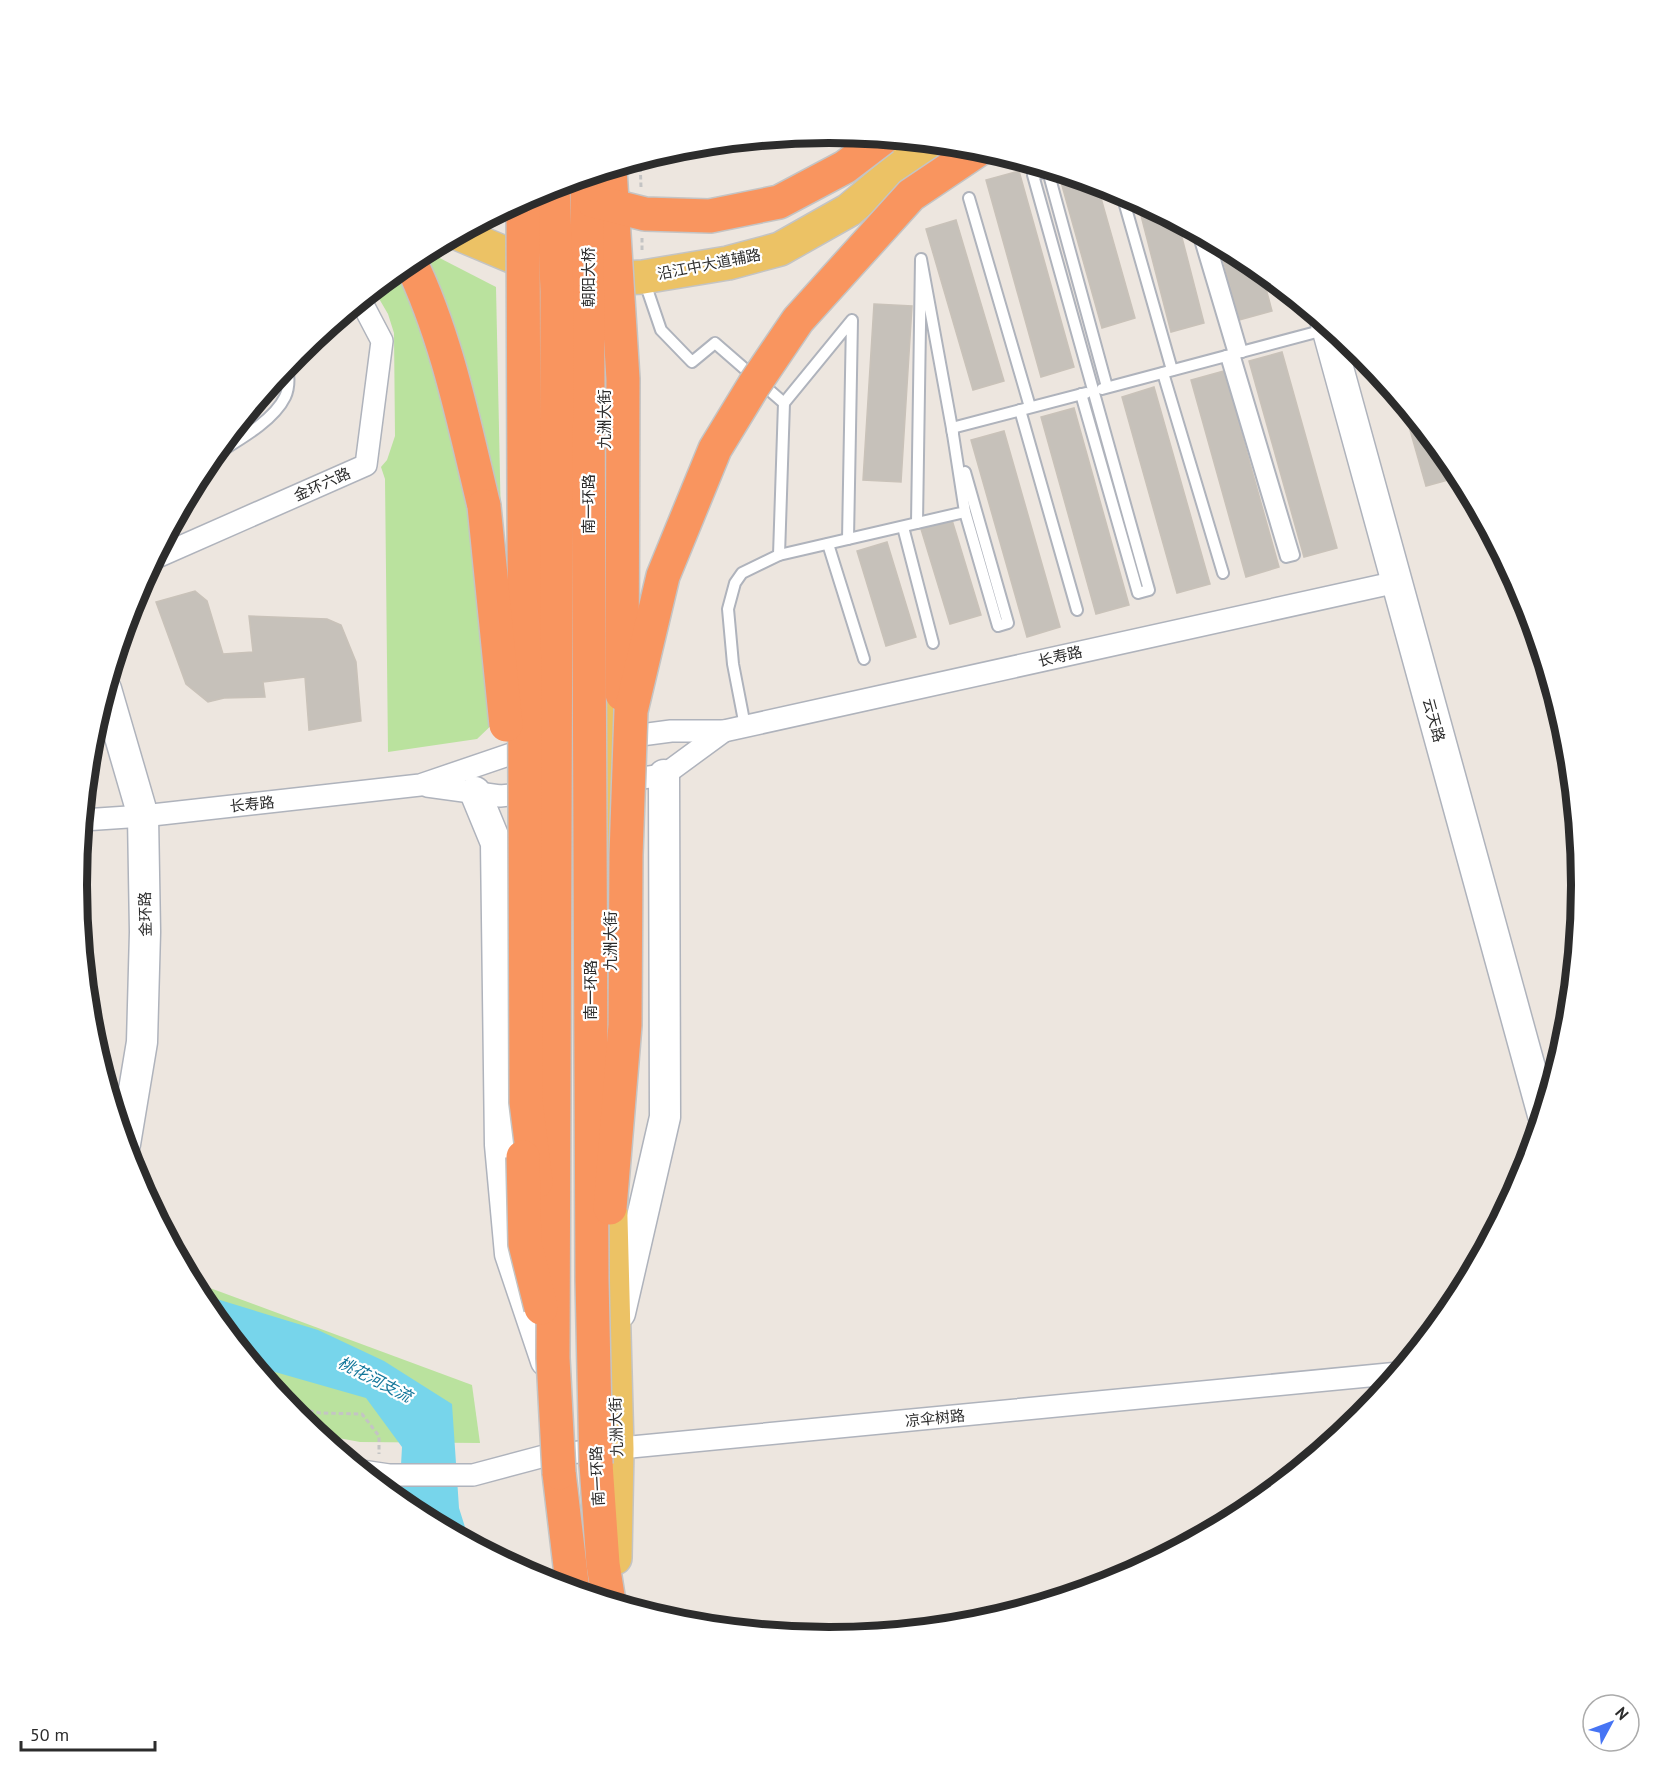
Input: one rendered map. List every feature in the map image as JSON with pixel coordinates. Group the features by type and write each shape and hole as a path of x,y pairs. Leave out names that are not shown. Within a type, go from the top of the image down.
{"highway":[{"path":"567,191 586,200 645,214 710,216 779,202 844,167 874,145"},
{"path":"592,1280 611,1202 625,1025 626,855 632,711 663,576 715,449 754,385 798,320 911,195 969,156"},
{"path":"609,1112 618,1021 623,402 610,176"},
{"name":"朝阳大桥","path":"572,376 586,184"},
{"name":"朝阳大桥","path":"555,196 557,291 572,376"},
{"path":"523,210 526,1102 542,1235"},
{"path":"414,270 430,306 459,404 484,506 513,787 525,1244 549,1360"},
{"path":"572,376 549,1360 572,1582"},
{"name":"南一环路","path":"572,376 597,1475 603,1564 608,1594"}],"main road":[{"name":"沿江中大道辅路","path":"467,237 540,268 603,279 643,277 728,263 780,249 849,210 926,149"},
{"path":"540,268 542,636 539,792 542,1235 549,1360 548,1455 561,1577"},
{"name":"九洲大街","path":"603,279 606,649 610,783 609,1112 617,1449 615,1596"}],"street":[{"name":"金环六路","path":"166,553 366,465 382,341 364,307"},
{"name":"云天路","path":"1330,337 1540,1102"},
{"name":"长寿路","path":"90,820 143,816 420,785 517,752 671,731 724,731 1397,582"},
{"name":"金环路","path":"110,702 143,816 145,932 142,1042 128,1128"},
{"name":"长寿路","path":"420,785 500,796 664,775 724,731"},
{"path":"613,1345 665,1117 664,775"},
{"path":"475,792 496,843 500,1145 510,1254 549,1360"},
{"name":"凉伞树路","path":"377,1474 473,1475 548,1455 1389,1374"}],"lane":[{"path":"1040,173 1033,175 1087,392 1138,593 1149,590 1087,392"},
{"path":"1053,177 1107,387"},
{"path":"969,198 1077,610"},
{"path":"1124,205 1223,573"},
{"path":"1201,242 1233,354 1294,555 1286,557 1233,354 1211,248"},
{"path":"917,523 921,259 965,512 998,626 1008,623 952,428"},
{"path":"643,277 661,330 692,362 715,343 784,403"},
{"path":"779,555 784,403 852,320 848,539"},
{"path":"952,428 1233,354 1320,328"},
{"path":"232,444 248,434 276,410 285,398 289,386 288,377"},
{"path":"745,726 733,664 728,609 735,584 742,573 779,555 965,512"},
{"path":"903,527 933,643"},
{"path":"828,544 864,659"}],"path":[{"path":"303,1410 362,1414 379,1436 377,1474"}],"green space":[{"path":"436,256 496,287 501,524 419,267"},
{"path":"403,278 418,298 470,505 499,718 477,739 388,752 385,479 381,467 387,460 395,436 394,333 388,314 377,296"},
{"path":"204,1286 472,1385 480,1443 360,1442 332,1437 304,1411 240,1338"}],"water":[{"name":"桃花河支流","path":"212,1297 318,1330 384,1361 452,1404 459,1508 467,1534 400,1491 402,1447 366,1398 266,1370 240,1338"}],"building":[{"path":"1019,171 1074,367 1041,377 986,180"},
{"path":"1061,182 1068,182 1100,195 1135,318 1102,328"},
{"path":"1140,212 1180,231 1204,323 1171,332"},
{"path":"956,220 1004,381 973,390 926,229"},
{"path":"1222,255 1265,284 1272,311 1239,320"},
{"path":"874,304 912,306 901,482 863,480"},
{"path":"1282,352 1337,548 1304,557 1249,361"},
{"path":"1224,371 1279,567 1246,577 1191,380"},
{"path":"1154,387 1210,584 1177,593 1122,397"},
{"path":"264,404 259,414 250,421"},
{"path":"1074,408 1129,605 1096,614 1041,417"},
{"path":"1407,418 1451,479 1426,486"},
{"path":"1004,431 1060,627 1027,637 971,440"},
{"path":"952,520 981,615 950,624 921,529"},
{"path":"887,542 916,637 886,646 857,551"},
{"path":"195,591 207,601 223,654 253,652 249,616 327,619 341,625 356,662 361,721 309,730 305,677 263,682 265,697 224,698 208,702 186,684 156,602"}]}
